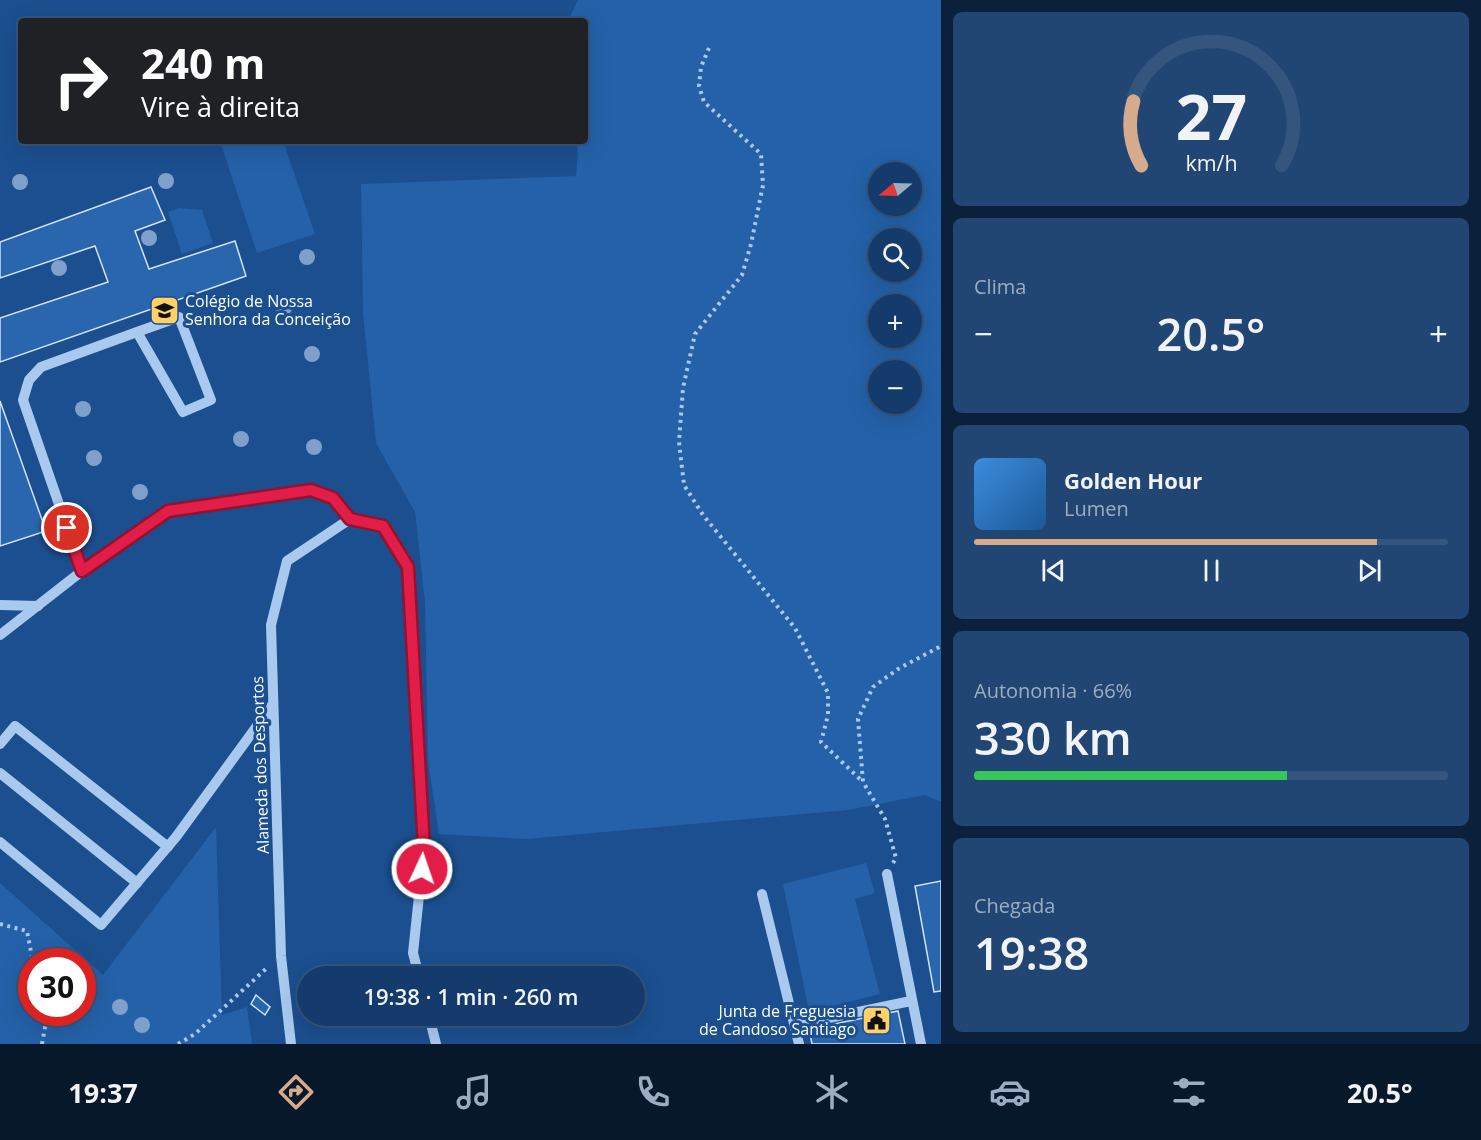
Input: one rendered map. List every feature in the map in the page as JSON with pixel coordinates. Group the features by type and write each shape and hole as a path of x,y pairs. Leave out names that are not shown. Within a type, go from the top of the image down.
{"street":[{"path":"82,571 23,400 29,380 41,367 179,317 211,400 183,412 138,332"},
{"path":"0,635 82,571 168,511 311,490 333,498 350,519 383,526 408,567 424,848 413,953 416,966"},
{"name":"Alameda dos Desportos","path":"291,1044 280,956 271,625 287,561 350,519"},
{"path":"0,605 38,606"},
{"path":"0,842 101,925 168,847 273,704"},
{"path":"0,744 15,726 168,847"},
{"path":"0,773 137,884"},
{"path":"887,874 921,1044"},
{"path":"762,894 799,1044"},
{"path":"795,1025 911,1001"},
{"path":"432,1026 436,1044"}],"path":[{"path":"709,48 701,67 699,86 704,102 761,154 763,185 742,275 695,334 683,388 679,442 684,485 703,515 795,628 828,693 828,715 821,742 863,782 885,819 896,858 887,874"},
{"path":"863,782 858,719 873,687 898,669 941,646"},
{"path":"0,924 27,931 30,948"},
{"path":"178,1044 195,1034 280,956"},
{"path":"42,1044 45,1026"}],"shaded area":[{"path":"578,0 941,0 941,802 925,795 848,810 527,839 439,834 428,761 425,602 415,512 376,443 363,313 361,184 576,176 577,144 588,144 588,18 569,18"},
{"path":"221,144 284,144 315,234 257,253"},
{"path":"179,208 202,210 213,243 182,254 168,212"},
{"path":"216,827 222,1015 247,1007 252,1044 0,1044 0,883 73,948 18,948 18,1026 96,1026 96,969 103,975"},
{"path":"866,863 875,893 855,899 880,994 809,1012 783,884"}],"building":[{"path":"151,187 165,220 135,231 149,269 235,241 246,276 0,362 0,318 108,282 95,246 0,278 0,242"},
{"path":"0,401 46,531 0,546"},
{"path":"941,881 941,991 934,992 915,886"},
{"path":"256,995 270,1007 265,1015 251,1004"},
{"name":"Junta de Freguesia de Candoso Santiago","path":"898,1011 905,1044 812,1044 809,1029"}],"place":[{"name":"Colégio de Nossa Senhora da Conceição","path":"164,310"},
{"name":"Junta de Freguesia de Candoso Santiago","path":"877,1020"}],"route":[{"path":"67,528 82,571 168,511 311,490 333,498 350,519 383,526 408,567 424,848 422,869"}]}
